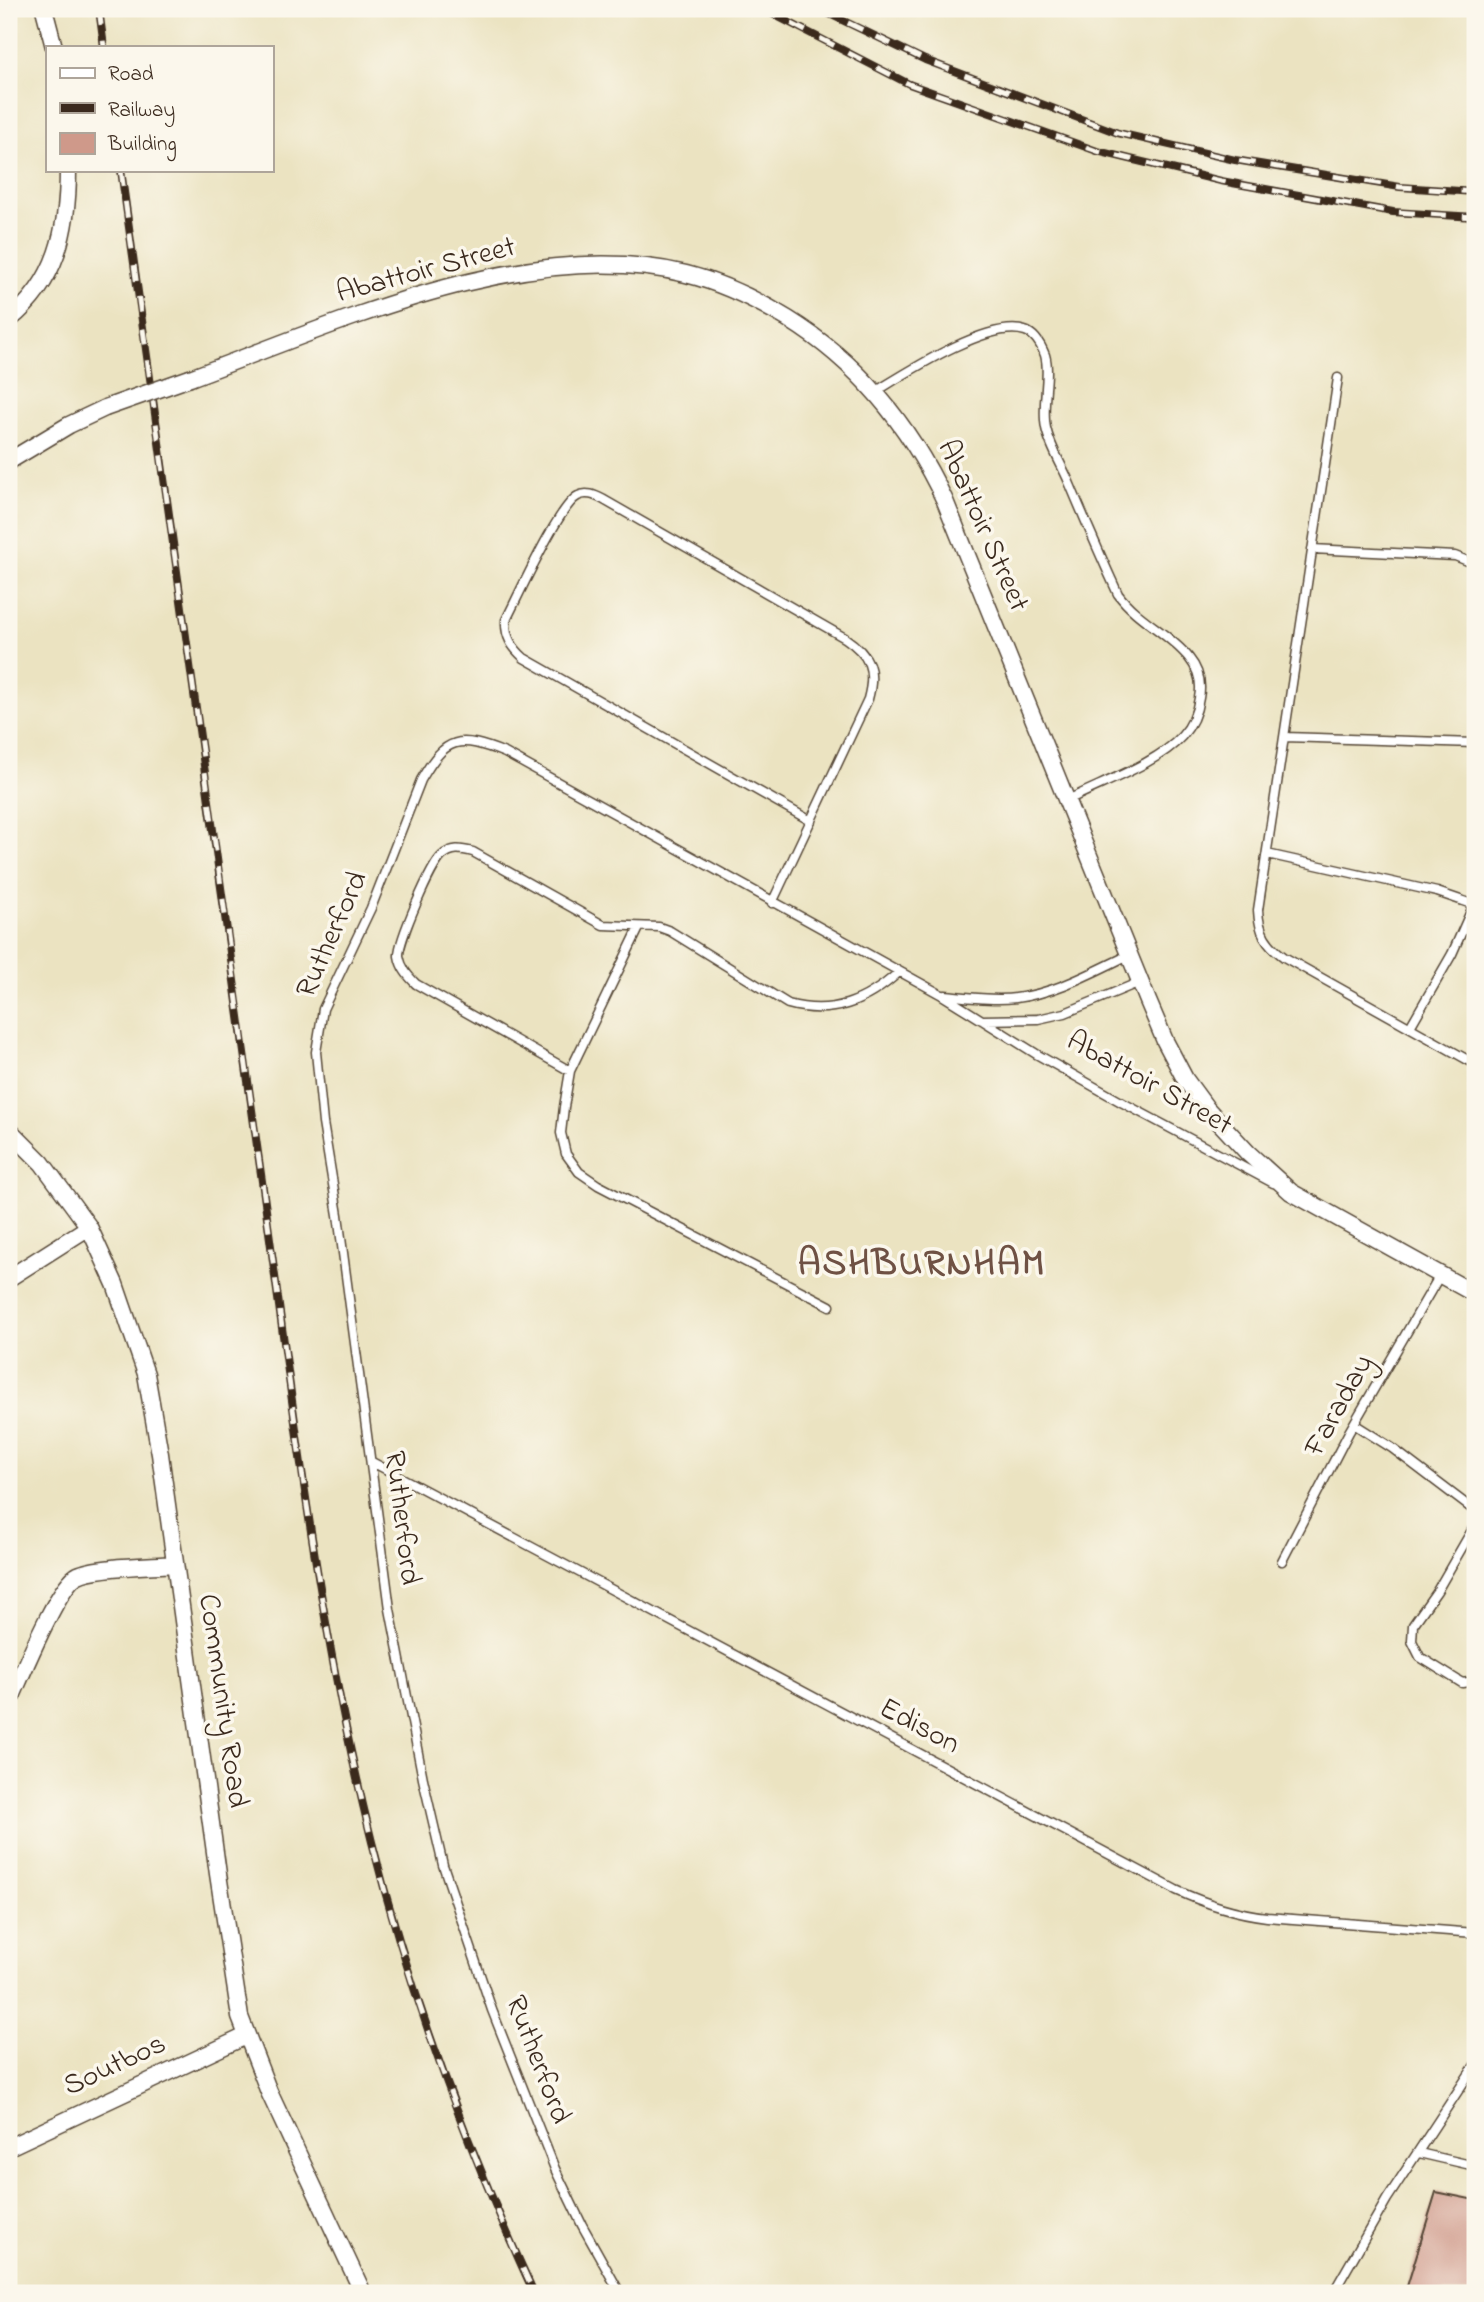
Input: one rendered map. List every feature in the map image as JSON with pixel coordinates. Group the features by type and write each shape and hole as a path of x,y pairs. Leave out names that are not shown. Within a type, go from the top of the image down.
{"street":[{"path":"44,9 54,46"},
{"path":"9,320 34,297 54,260 61,242 68,172"},
{"name":"Abattoir Street","path":"9,461 69,425 105,408 375,309 424,294 536,270 598,265 643,267 687,274 766,305 809,332 875,392 909,435 936,482 1165,1041 1199,1099 1241,1146 1291,1192 1475,1294"},
{"name":"Community Road","path":"9,1130 41,1163 89,1227 115,1284 146,1374 160,1454 233,1977 246,2036 269,2092 363,2293"},
{"path":"9,1278 89,1227"},
{"path":"9,1703 56,1603 72,1578 97,1570 175,1564"},
{"name":"Soutbos","path":"9,2147 246,2036"}],"lane":[{"path":"875,392 939,355 991,333 1023,330 1035,338 1045,356 1047,370 1044,396 1047,431 1118,594 1129,609 1189,657 1197,671 1201,687 1195,717 1184,734 1170,748 1066,801"},
{"path":"1338,378 1258,909 1259,926 1264,938 1284,957 1475,1064"},
{"path":"772,903 811,821 868,699 873,681 871,667 864,655 845,638 604,500 594,495 576,496 561,515 506,620 505,630 514,649 524,658 811,821"},
{"path":"1312,549 1455,555 1475,564"},
{"path":"1285,737 1475,743"},
{"name":"Abattoir Street","path":"453,743 466,741 505,753 942,995 1038,1055 1207,1150 1291,1192"},
{"name":"Rutherford","path":"453,743 432,761 421,780 371,908 323,1009 316,1052 323,1123 372,1462 390,1609 443,1866 492,2010 555,2169 620,2293"},
{"path":"570,1071 416,984 405,973 399,959 399,949 432,868 440,857 449,851 459,848 466,850 603,925 659,927 670,930 788,1004 804,1008 846,1005 866,998 899,972"},
{"path":"1266,854 1437,892 1475,904 1452,954 1410,1027"},
{"path":"639,928 570,1071 561,1133 566,1154 579,1172 598,1185 830,1306"},
{"name":"Abattoir Street","path":"942,995 1000,999 1031,995 1049,990 1129,955"},
{"name":"Abattoir Street","path":"982,1020 1038,1019 1065,1013 1140,982"},
{"name":"Faraday","path":"1282,1561 1354,1424 1440,1275"},
{"path":"1354,1424 1392,1448 1475,1511"},
{"name":"Edison","path":"372,1462 1176,1890 1214,1907 1267,1917 1475,1933"},
{"path":"1475,1525 1437,1591 1413,1625 1412,1641 1420,1657 1462,1683 1475,1681"},
{"path":"1333,2293 1387,2199 1475,2065"},
{"path":"1419,2153 1475,2166"}],"building":[{"path":"1436,2192 1475,2200 1475,2293 1405,2293"}],"railway":[{"path":"99,9 104,46"},
{"path":"763,9 909,84 1097,151 1221,181 1393,212 1475,217"},
{"path":"819,9 925,60 1118,133 1235,160 1400,187 1475,192"},
{"path":"121,172 306,1499 335,1671 372,1842 404,1958 442,2071 486,2183 534,2293"}],"district":[{"name":"ASHBURNHAM","path":"922,1265"}]}
